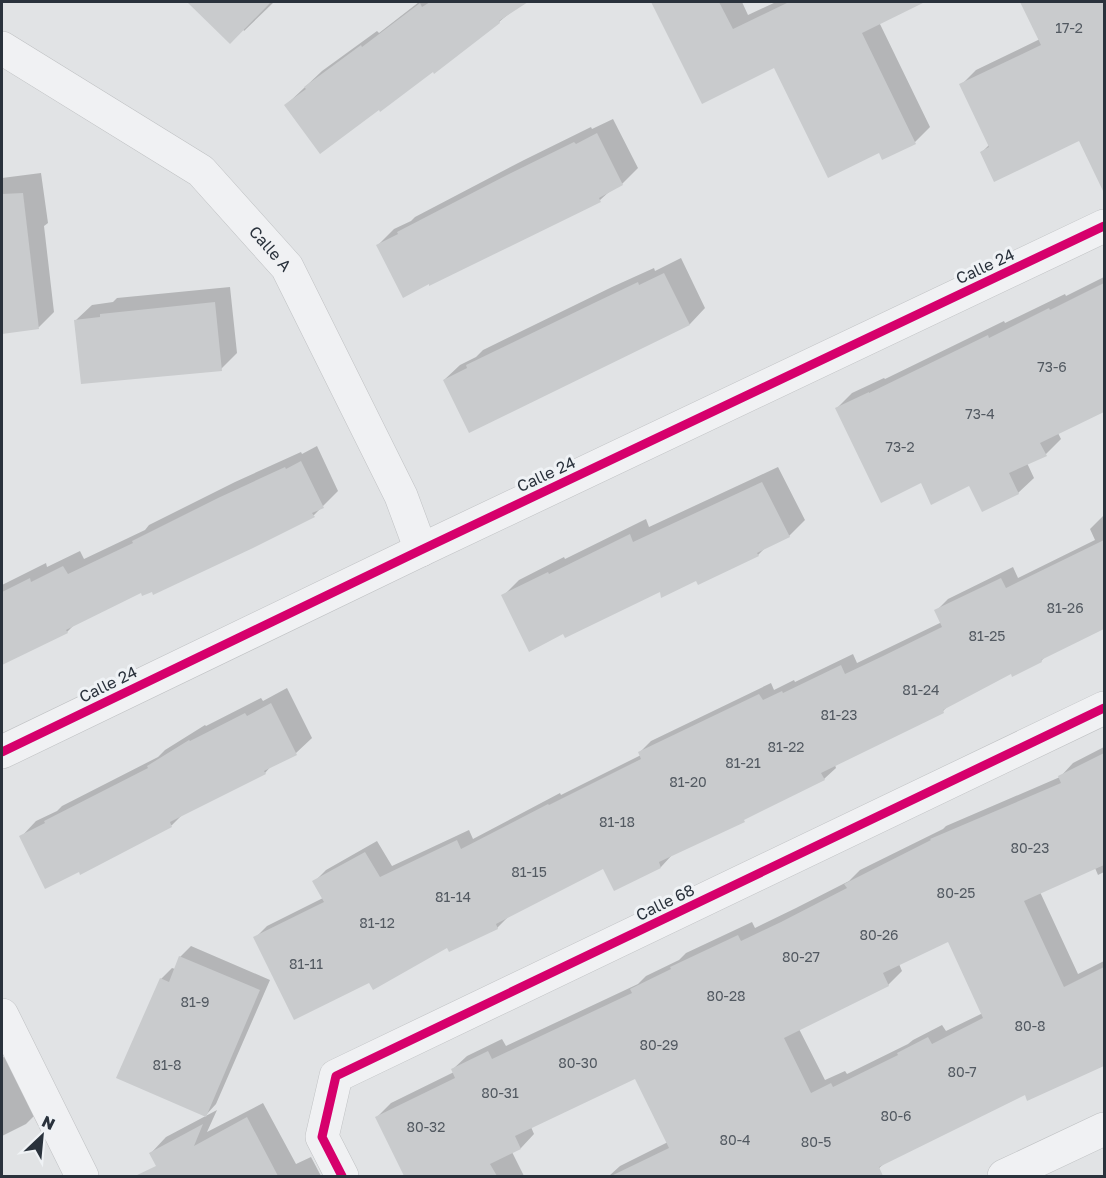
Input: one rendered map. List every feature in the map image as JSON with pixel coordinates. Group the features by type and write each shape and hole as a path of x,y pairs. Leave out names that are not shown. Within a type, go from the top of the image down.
{"street":[{"name":"Calle A","path":"2,48 201,171 287,267 401,496 421,550"},
{"name":"Calle 24","path":"2,752 421,550 1104,226"},
{"name":"Calle 68","path":"342,1176 322,1137 336,1076 1104,708"},
{"path":"2,1015 82,1176"},
{"path":"1004,1176 1104,1129"}],"building":[{"path":"187,2 271,2 230,44"},
{"path":"430,2 528,2 499,21 500,23 434,74 433,72 320,154 284,105 306,89 304,87 420,3 422,7"},
{"path":"651,2 719,2 733,29 789,2 925,2 862,33 916,144 882,160 879,153 828,178 774,68 702,104"},
{"path":"1020,2 1104,2 1104,193 1079,141 994,182 980,152 989,147 959,84 1041,45"},
{"path":"597,133 623,185 599,198 601,202 403,298 376,245 507,175"},
{"path":"23,193 39,329 2,334 2,194"},
{"path":"664,273 690,325 469,433 443,380 467,368 466,365 594,303 638,282 639,285"},
{"path":"1104,283 1104,412 1040,443 1047,456 1009,473 1019,494 982,512 969,486 931,505 921,483 881,503 835,408"},
{"path":"215,302 222,371 81,384 74,320 100,317 100,314"},
{"path":"301,461 324,508 312,513 315,517 153,595 152,592 142,596 141,593 66,630 68,633 2,665 2,592 30,578 31,582 63,566 68,574 218,498"},
{"path":"762,482 790,537 757,553 759,556 698,585 696,581 661,598 660,592 565,638 563,634 529,652 501,595 630,534 633,542"},
{"path":"1104,540 1104,629 1012,677 1011,674 943,710 944,713 821,773 825,780 744,820 745,822 659,862 661,868 614,891 603,869 496,924 498,929 449,952 447,948 373,990 369,983 294,1020 253,937 324,902 312,881 365,852 380,877 457,840 461,849 641,759 638,752 759,694 763,700 782,691 783,693 841,665 845,674 942,627 934,610 1001,578 1006,588"},
{"path":"271,703 297,755 264,771 266,774 170,822 172,827 80,875 79,872 45,889 19,836 148,768 147,766 189,740 245,713 247,716"},
{"path":"1104,753 1104,865 1024,901 1064,987 1104,967 1104,1066 1027,1101 1025,1095 879,1167 883,1176 611,1176 669,1148 635,1079 515,1136 521,1149 490,1164 497,1176 404,1176 375,1117 455,1078 451,1069 488,1051 492,1059 632,993 630,989 671,969 670,967 738,935 741,941 781,922 847,888 844,884 930,839 1061,783 1058,776","holes":["948,942 983,1018 932,1044 928,1037 897,1053 898,1055 833,1087 831,1083 811,1093 784,1038 889,986 883,973"]},
{"path":"179,956 260,990 206,1117 116,1078 160,978 169,982"},
{"path":"247,1117 278,1176 135,1176 156,1166 149,1153 203,1124 194,1146"}],"cycle path":[{"path":"2,752 421,550 1104,226"},
{"path":"342,1176 322,1137 336,1076 1104,708"}]}
